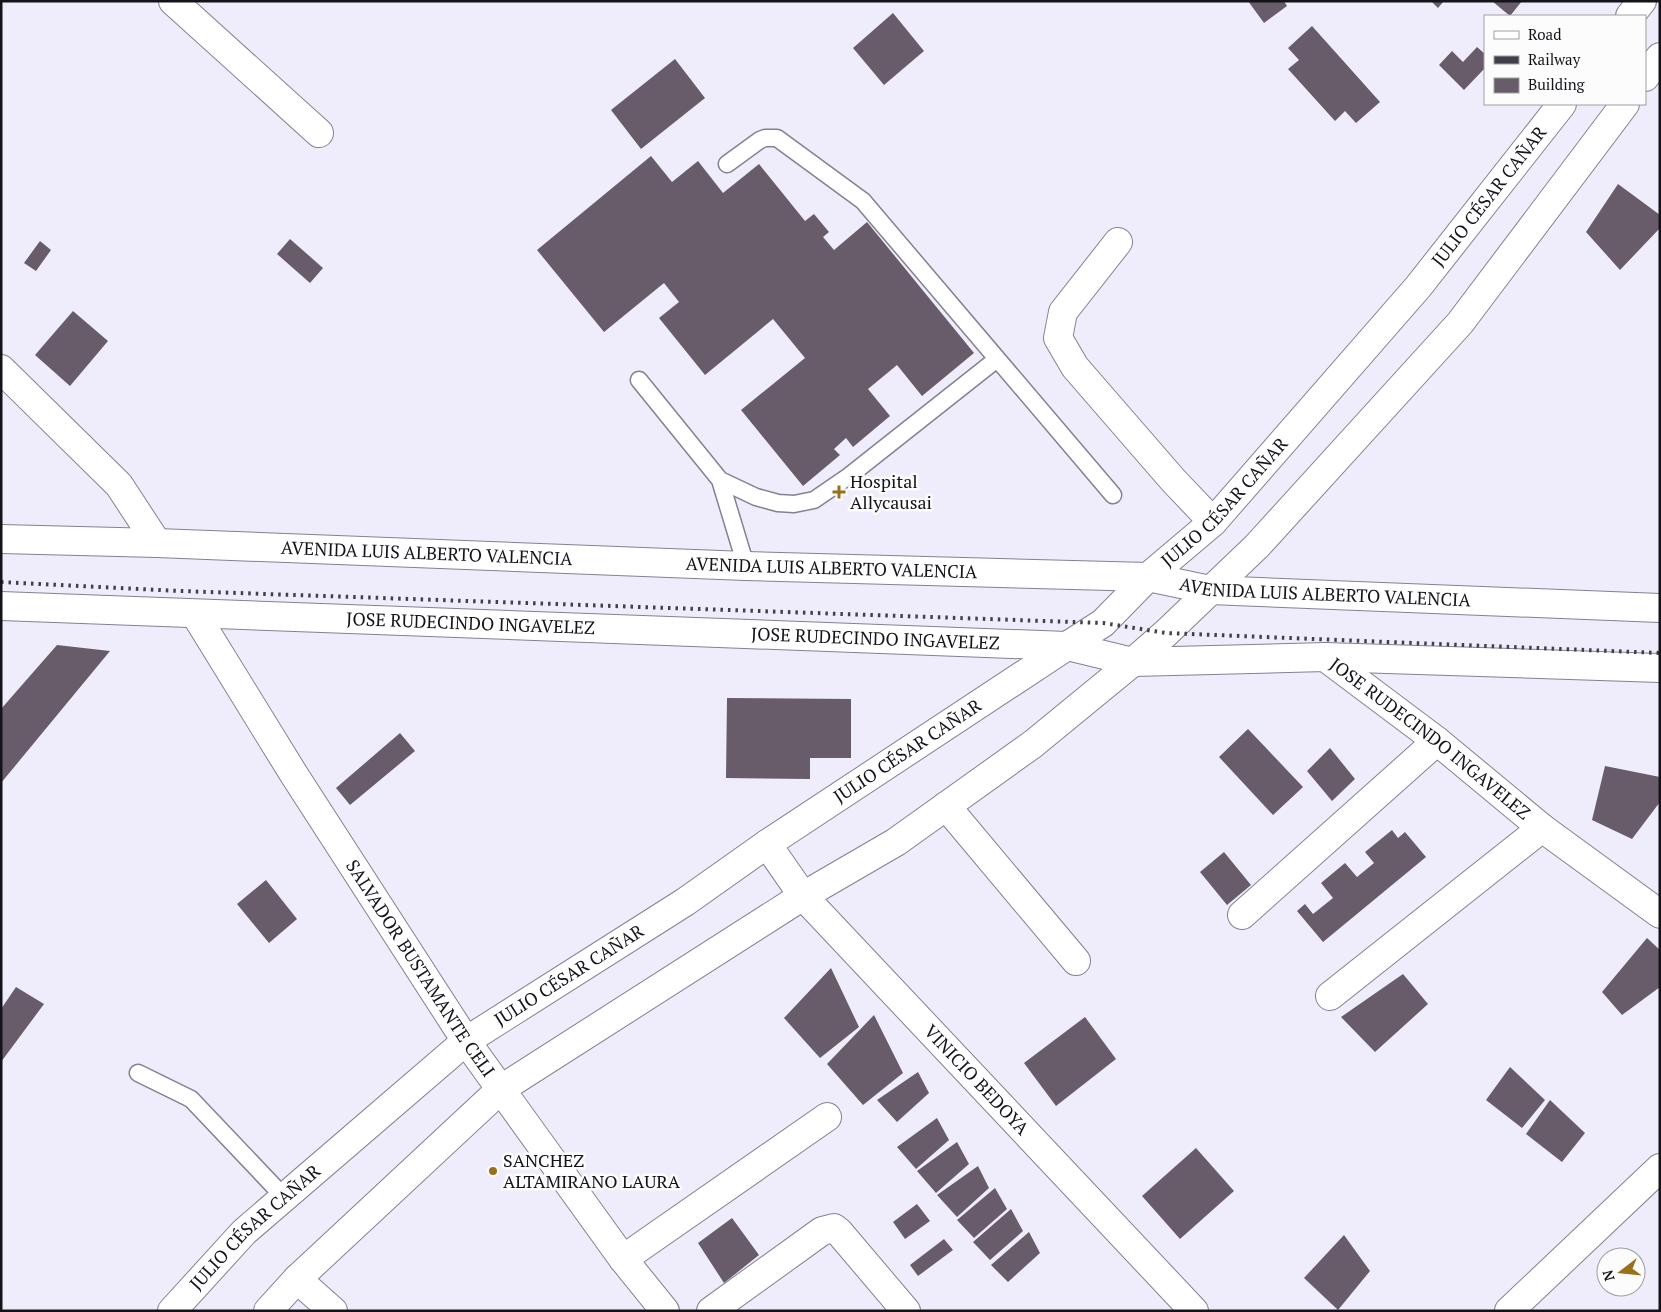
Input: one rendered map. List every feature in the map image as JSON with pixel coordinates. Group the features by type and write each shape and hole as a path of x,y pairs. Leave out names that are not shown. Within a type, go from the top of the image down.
{"street":[{"path":"173,1 319,134"},
{"path":"1631,15 1642,1"},
{"path":"1646,76 1660,57"},
{"name":"JULIO CÉSAR CAÑAR","path":"172,1311 244,1232 466,1041 685,902 767,844 1102,623 1148,577 1213,522 1418,287 1561,105"},
{"path":"268,1311 297,1279 501,1089 803,896 896,842 1033,744 1166,633 1258,546 1460,323 1624,105"},
{"path":"1118,242 1063,312 1058,338 1075,367 1173,480 1213,522"},
{"path":"1,369 119,485 156,543"},
{"name":"AVENIDA LUIS ALBERTO VALENCIA","path":"1,539 156,543 746,566 1148,577 1210,590 1660,608"},
{"name":"JOSE RUDECINDO INGAVELEZ","path":"1,606 1067,646 1133,662 1325,657 1437,741 1542,828 1660,914"},
{"name":"SALVADOR BUSTAMANTE CELI","path":"195,614 288,764 466,1041 623,1259 665,1311"},
{"path":"1325,657 1660,668"},
{"path":"1242,915 1437,741"},
{"path":"946,806 1076,961"},
{"path":"1330,996 1542,828"},
{"name":"VINICIO BEDOYA","path":"767,844 803,896 1194,1311"},
{"path":"623,1259 827,1117"},
{"path":"1509,1311 1660,1168"},
{"path":"711,1311 822,1231 834,1228 906,1311"},
{"path":"297,1279 333,1311"}],"lane":[{"path":"727,164 765,138 777,138 863,201 1113,495"},
{"path":"720,480 756,497 778,503 794,504 814,500 849,476 997,359"},
{"path":"639,380 720,480 746,566"},
{"path":"138,1073 191,1099 284,1197"}],"building":[{"path":"1248,1 1284,1 1287,6 1264,23"},
{"path":"1431,1 1444,1 1438,8"},
{"path":"1492,1 1522,1 1509,15"},
{"path":"893,13 924,51 884,85 853,48"},
{"path":"1312,26 1380,102 1356,123 1345,111 1335,121 1288,69 1299,60 1288,48"},
{"path":"1477,47 1484,53 1484,69 1464,90 1439,65 1452,51 1463,62"},
{"path":"675,59 705,98 641,149 611,110"},
{"path":"651,156 672,182 698,161 723,193 759,164 805,221 814,214 829,232 823,237 834,250 867,222 974,353 922,396 897,365 868,389 890,416 853,447 846,438 834,449 840,455 803,486 741,410 805,358 773,319 705,375 659,318 679,302 664,283 604,332 537,250"},
{"path":"1618,184 1660,215 1660,228 1620,270 1586,232"},
{"path":"290,239 323,268 310,283 277,254"},
{"path":"40,241 51,250 36,271 24,263"},
{"path":"73,311 108,341 70,386 35,355"},
{"path":"57,645 110,651 1,783 1,709"},
{"path":"727,698 851,699 851,758 810,758 810,779 726,778"},
{"path":"1248,729 1303,787 1273,815 1219,757"},
{"path":"400,733 415,751 350,805 336,788"},
{"path":"1330,748 1355,779 1332,801 1307,771"},
{"path":"1605,766 1660,777 1660,802 1632,839 1592,820"},
{"path":"1392,830 1398,838 1405,832 1426,857 1323,942 1297,911 1305,904 1313,914 1333,898 1321,883 1345,863 1357,877 1374,863 1365,852"},
{"path":"1224,852 1251,885 1227,905 1200,872"},
{"path":"266,880 297,919 269,943 237,904"},
{"path":"1647,938 1660,950 1660,987 1622,1015 1602,992"},
{"path":"831,968 859,1027 820,1058 784,1018"},
{"path":"1403,974 1428,1004 1375,1052 1341,1017"},
{"path":"16,987 44,1004 1,1062 1,1009"},
{"path":"874,1015 903,1073 863,1105 827,1064"},
{"path":"1085,1017 1116,1059 1056,1106 1024,1063"},
{"path":"1510,1067 1545,1100 1522,1128 1486,1100"},
{"path":"918,1072 929,1093 897,1122 877,1100"},
{"path":"1550,1100 1585,1133 1562,1162 1526,1134"},
{"path":"937,1118 949,1140 916,1169 897,1147"},
{"path":"957,1142 969,1164 936,1193 917,1171"},
{"path":"1196,1148 1234,1191 1180,1239 1142,1196"},
{"path":"978,1166 989,1188 957,1217 937,1195"},
{"path":"995,1188 1007,1209 974,1238 957,1220"},
{"path":"917,1204 930,1221 905,1239 893,1222"},
{"path":"1011,1209 1023,1231 990,1260 973,1242"},
{"path":"732,1218 759,1255 724,1283 698,1243"},
{"path":"1029,1232 1040,1253 1008,1282 991,1265"},
{"path":"1344,1235 1370,1271 1338,1310 1304,1278"},
{"path":"944,1239 953,1250 918,1276 910,1265"}],"railway":[{"path":"1,582 180,591 1103,623 1166,633 1660,653"}],"place":[{"name":"Hospital Allycausai","path":"839,492"},
{"name":"SANCHEZ ALTAMIRANO LAURA","path":"493,1171"}]}
